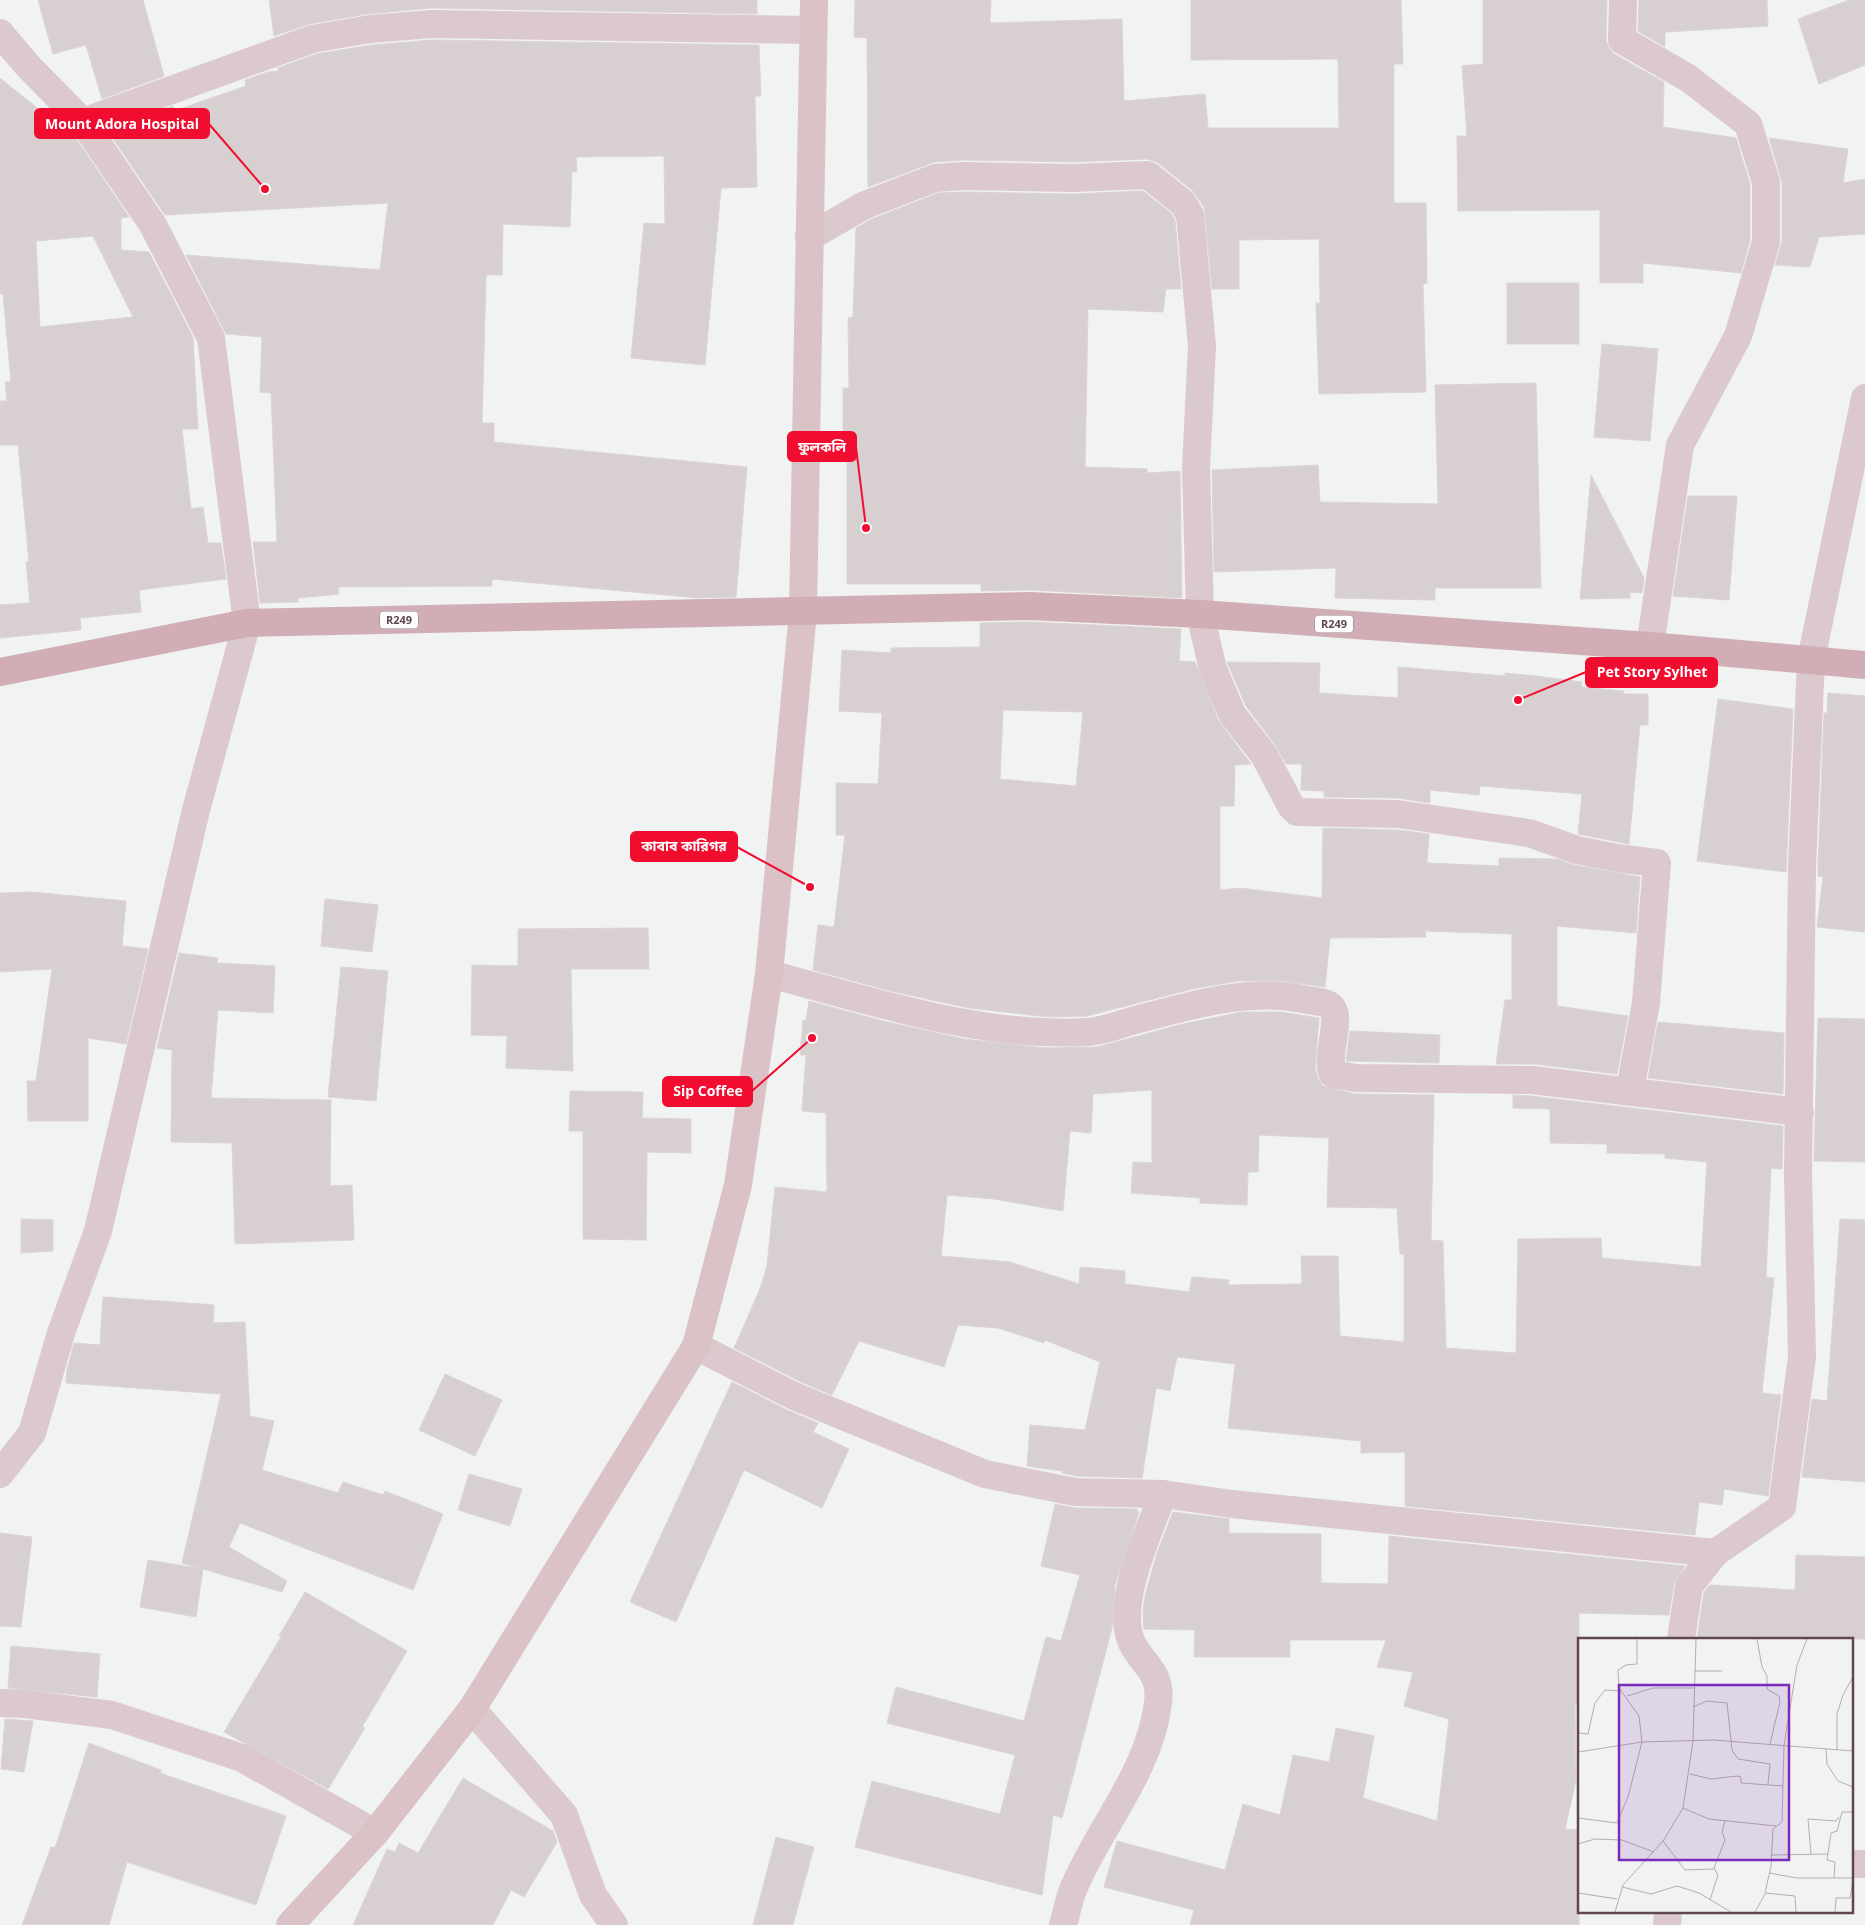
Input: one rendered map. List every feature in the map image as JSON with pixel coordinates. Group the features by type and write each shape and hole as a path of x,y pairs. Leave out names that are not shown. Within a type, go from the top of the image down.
{"main road":[{"path":"290,1925 375,1832 472,1709 696,1346 738,1185 769,974 803,612 814,0"},
{"name":"R249","path":"0,672 247,623 1030,606 1200,614 1650,646 1865,665"}],"street":[{"path":"1623,0 1622,40 1688,78 1748,124 1766,182 1766,242 1738,336 1680,445 1650,646"},
{"path":"83,122 312,39 370,29 432,24 813,30"},
{"path":"0,32 28,66 83,122 154,225 211,338 247,623 196,810 98,1231 61,1333 32,1433 0,1474"},
{"path":"0,64 28,66"},
{"path":"809,237 874,202 935,178 963,176 1072,178 1148,175 1183,202 1190,215 1202,346 1196,468 1200,614 1213,669 1232,714 1264,756 1291,806 1297,812 1398,814 1529,833 1577,850 1657,863 1646,1003 1630,1090"},
{"path":"1682,1638 1689,1586 1714,1553 1782,1507 1802,1356 1798,1174 1802,867 1811,660 1865,398"},
{"path":"769,974 956,1022 1002,1030 1090,1032 1241,995 1287,996 1328,1005 1333,1011 1336,1020 1330,1056 1333,1074 1355,1078 1532,1080 1630,1090 1800,1112"},
{"path":"696,1346 794,1396 985,1474 1075,1492 1163,1494 1232,1504 1714,1553"},
{"path":"1063,1925 1074,1887 1144,1754 1158,1702 1155,1674 1132,1643 1127,1615 1131,1582 1163,1494"},
{"path":"0,1704 25,1704 112,1715 242,1758 375,1832"},
{"path":"472,1709 564,1814 592,1895 614,1925"},
{"path":"1852,1864 1865,1864"},
{"path":"1667,1925 1668,1912"}],"building":[{"path":"38,0 143,0 164,76 102,99 86,45 53,54"},
{"path":"269,0 757,0 757,14 431,8 367,14 309,24 274,36"},
{"path":"855,0 991,0 990,23 1122,19 1124,101 1205,94 1208,128 1339,128 1338,59 1191,60 1191,0 1401,0 1403,64 1394,64 1394,203 1426,203 1427,283 1423,284 1426,392 1319,394 1316,303 1320,303 1319,239 1239,240 1239,289 1212,289 1204,207 1193,191 1157,162 1147,159 1072,162 963,160 934,162 868,187 867,38 854,37"},
{"path":"1483,0 1607,0 1606,40 1609,48 1614,54 1664,82 1663,127 1736,138 1750,184 1750,240 1741,273 1643,263 1643,283 1600,283 1600,210 1458,211 1457,136 1467,136 1462,66 1483,64"},
{"path":"1639,0 1767,0 1768,26 1665,32 1665,47 1638,31"},
{"path":"1849,0 1865,0 1865,65 1819,84 1798,19"},
{"path":"432,40 759,45 761,96 755,96 757,187 721,188 705,365 631,358 644,223 665,224 664,156 576,157 577,172 572,172 570,227 503,224 502,275 486,275 482,423 494,423 494,442 747,467 736,597 698,598 492,579 492,586 338,587 339,594 298,598 298,602 260,603 253,542 277,542 271,393 260,392 262,337 226,334 186,255 380,270 388,203 165,215 112,137 110,129 173,106 174,111 246,86 245,80 268,72 278,71 278,68 316,54 372,45"},
{"path":"0,78 77,140 129,217 121,218 121,250 149,252 193,337 198,429 182,429 191,509 203,507 208,543 221,543 226,579 139,590 141,612 80,618 81,630 0,638 0,605 30,603 26,562 29,562 18,445 0,445 0,401 7,401 5,382 11,382 3,294 0,294","holes":["93,236 133,317 40,327 36,241"]},
{"path":"1769,138 1848,149 1843,183 1865,179 1865,234 1819,237 1810,267 1775,265 1782,242 1782,182"},
{"path":"1143,191 1171,213 1175,220 1181,289 1166,289 1163,312 1088,309 1085,467 1147,469 1147,473 1180,471 1182,598 1031,590 981,591 981,584 847,584 847,454 843,455 843,388 849,388 848,318 853,317 856,228 872,219 938,193 1072,194"},
{"path":"1507,283 1579,283 1579,344 1507,344"},
{"path":"1602,344 1658,349 1650,441 1594,437"},
{"path":"1536,383 1541,588 1435,588 1435,600 1335,598 1336,568 1214,572 1212,470 1318,465 1320,502 1438,504 1435,385"},
{"path":"1591,475 1644,578 1642,593 1630,592 1630,598 1580,599"},
{"path":"1688,496 1737,496 1729,600 1673,596"},
{"path":"1030,622 1181,629 1179,661 1195,662 1218,720 1251,764 1235,765 1234,806 1220,806 1220,890 1240,888 1322,898 1323,828 1397,830 1429,834 1427,863 1499,866 1499,858 1557,859 1574,865 1640,877 1636,933 1557,926 1557,1006 1628,1016 1617,1074 1534,1064 1496,1064 1505,1000 1512,1000 1512,934 1425,931 1426,937 1330,938 1325,987 1283,981 1239,981 1196,988 1087,1016 1048,1017 969,1008 891,991 813,970 818,925 834,927 845,835 836,835 836,783 878,784 882,713 839,711 842,650 891,653 891,648 980,647 980,623","holes":["1003,710 1083,712 1076,786 1000,779"]},
{"path":"1227,662 1320,663 1319,693 1398,698 1398,667 1505,676 1505,673 1536,676 1582,682 1581,687 1624,691 1623,694 1648,694 1648,725 1640,725 1629,844 1578,834 1582,794 1480,786 1479,795 1430,790 1430,803 1398,798 1324,797 1324,791 1301,790 1302,764 1286,764 1276,746 1246,706"},
{"path":"1828,693 1865,696 1865,932 1817,927 1823,877 1818,876 1818,867 1824,713 1827,713"},
{"path":"1718,699 1793,709 1786,872 1697,861"},
{"path":"31,892 126,901 122,946 148,949 126,1044 88,1038 88,1121 28,1121 27,1081 36,1081 52,969 0,972 0,893"},
{"path":"325,899 378,905 372,952 321,946"},
{"path":"648,928 649,969 571,969 573,1071 506,1068 507,1036 471,1035 472,965 518,966 518,929"},
{"path":"179,953 218,958 217,963 275,966 273,1013 218,1010 211,1098 331,1100 330,1186 352,1185 354,1240 235,1244 232,1143 171,1142 172,1050 157,1048"},
{"path":"341,967 388,971 376,1101 328,1097"},
{"path":"809,1001 883,1021 964,1039 1046,1048 1097,1047 1183,1024 1242,1012 1281,1012 1319,1018 1315,1067 1318,1078 1323,1086 1355,1094 1434,1095 1431,1240 1443,1241 1446,1348 1516,1353 1518,1239 1601,1238 1602,1258 1701,1267 1707,1162 1665,1158 1665,1154 1607,1153 1607,1144 1550,1143 1550,1109 1513,1108 1513,1095 1783,1126 1782,1169 1771,1168 1766,1277 1774,1278 1762,1393 1781,1395 1768,1496 1724,1489 1722,1505 1699,1502 1695,1535 1405,1506 1405,1452 1361,1453 1361,1441 1228,1428 1235,1364 1177,1357 1170,1391 1156,1388 1142,1478 1077,1476 1062,1473 1063,1471 1027,1466 1030,1425 1085,1430 1100,1362 1045,1340 1044,1343 998,1328 958,1325 944,1367 859,1341 832,1395 801,1382 734,1348 760,1289 767,1266 775,1187 827,1192 826,1113 802,1111 806,1055 800,1055 803,1020 806,1021","holes":["1152,1090 1152,1163 1133,1162 1131,1193 1200,1198 1200,1203 1247,1205 1248,1172 1258,1172 1259,1135 1329,1138 1327,1207 1397,1208 1400,1254 1404,1254 1404,1342 1340,1336 1338,1256 1301,1256 1302,1284 1228,1285 1229,1280 1192,1277 1189,1292 1125,1284 1125,1271 1080,1267 1079,1284 1010,1262 941,1256 947,1195 994,1199 1063,1211 1070,1131 1091,1133 1093,1094"]},
{"path":"1818,1018 1865,1019 1865,1162 1814,1161"},
{"path":"1658,1022 1784,1033 1783,1094 1648,1078"},
{"path":"1350,1031 1440,1035 1439,1063 1346,1061"},
{"path":"570,1091 643,1092 642,1118 691,1119 691,1153 647,1152 646,1240 583,1239 583,1131 569,1131"},
{"path":"21,1219 53,1220 53,1251 21,1253"},
{"path":"1840,1219 1865,1220 1865,1482 1802,1477 1812,1399 1827,1401"},
{"path":"103,1297 214,1305 213,1323 245,1322 250,1416 274,1421 262,1470 338,1493 343,1482 383,1495 385,1491 443,1514 413,1590 240,1523 229,1547 287,1581 282,1592 182,1563 221,1394 66,1383 67,1370 74,1343 100,1345"},
{"path":"445,1374 502,1400 475,1456 419,1430"},
{"path":"732,1382 787,1410 818,1423 813,1432 849,1449 822,1508 744,1470 676,1622 630,1602"},
{"path":"469,1474 522,1489 510,1526 458,1510"},
{"path":"1055,1504 1075,1508 1137,1509 1137,1512 1139,1512 1115,1585 1112,1628 1062,1818 1053,1815 1042,1895 855,1847 872,1781 1000,1814 1015,1755 887,1723 896,1687 1024,1721 1046,1637 1061,1641 1080,1575 1041,1566"},
{"path":"1173,1512 1229,1519 1229,1533 1321,1534 1321,1583 1388,1584 1389,1536 1685,1566 1674,1583 1669,1615 1579,1613 1578,1704 1575,1705 1576,1780 1565,1829 1578,1830 1579,1925 1190,1925 1194,1910 1104,1887 1117,1841 1225,1870 1243,1804 1280,1815 1293,1755 1329,1762 1336,1728 1374,1736 1363,1798 1437,1821 1449,1719 1404,1706 1413,1672 1377,1667 1386,1640 1290,1640 1290,1657 1194,1657 1195,1630 1144,1629 1143,1610 1146,1592 1157,1553"},
{"path":"0,1533 32,1537 21,1627 0,1626"},
{"path":"1796,1555 1865,1557 1865,1639 1697,1638 1704,1592 1710,1585 1795,1590"},
{"path":"148,1560 203,1569 196,1617 140,1607"},
{"path":"305,1592 407,1651 362,1727 365,1728 328,1789 224,1732 281,1637 279,1636"},
{"path":"11,1646 100,1654 97,1697 8,1688"},
{"path":"5,1719 33,1721 24,1772 1,1769"},
{"path":"89,1743 161,1770 160,1773 286,1816 256,1905 127,1862 109,1925 22,1925 51,1847 55,1848"},
{"path":"463,1778 553,1831 557,1842 524,1897 511,1890 493,1925 353,1925 387,1849 395,1852 399,1843 418,1853"},
{"path":"776,1837 814,1847 793,1925 753,1925"}],"place":[{"name":"Mount Adora Hospital","path":"265,189"},
{"name":"ফুলকলি","path":"866,528"},
{"name":"Pet Story Sylhet","path":"1518,700"},
{"name":"কাবাব কারিগর","path":"810,887"},
{"name":"Sip Coffee","path":"812,1038"}]}
